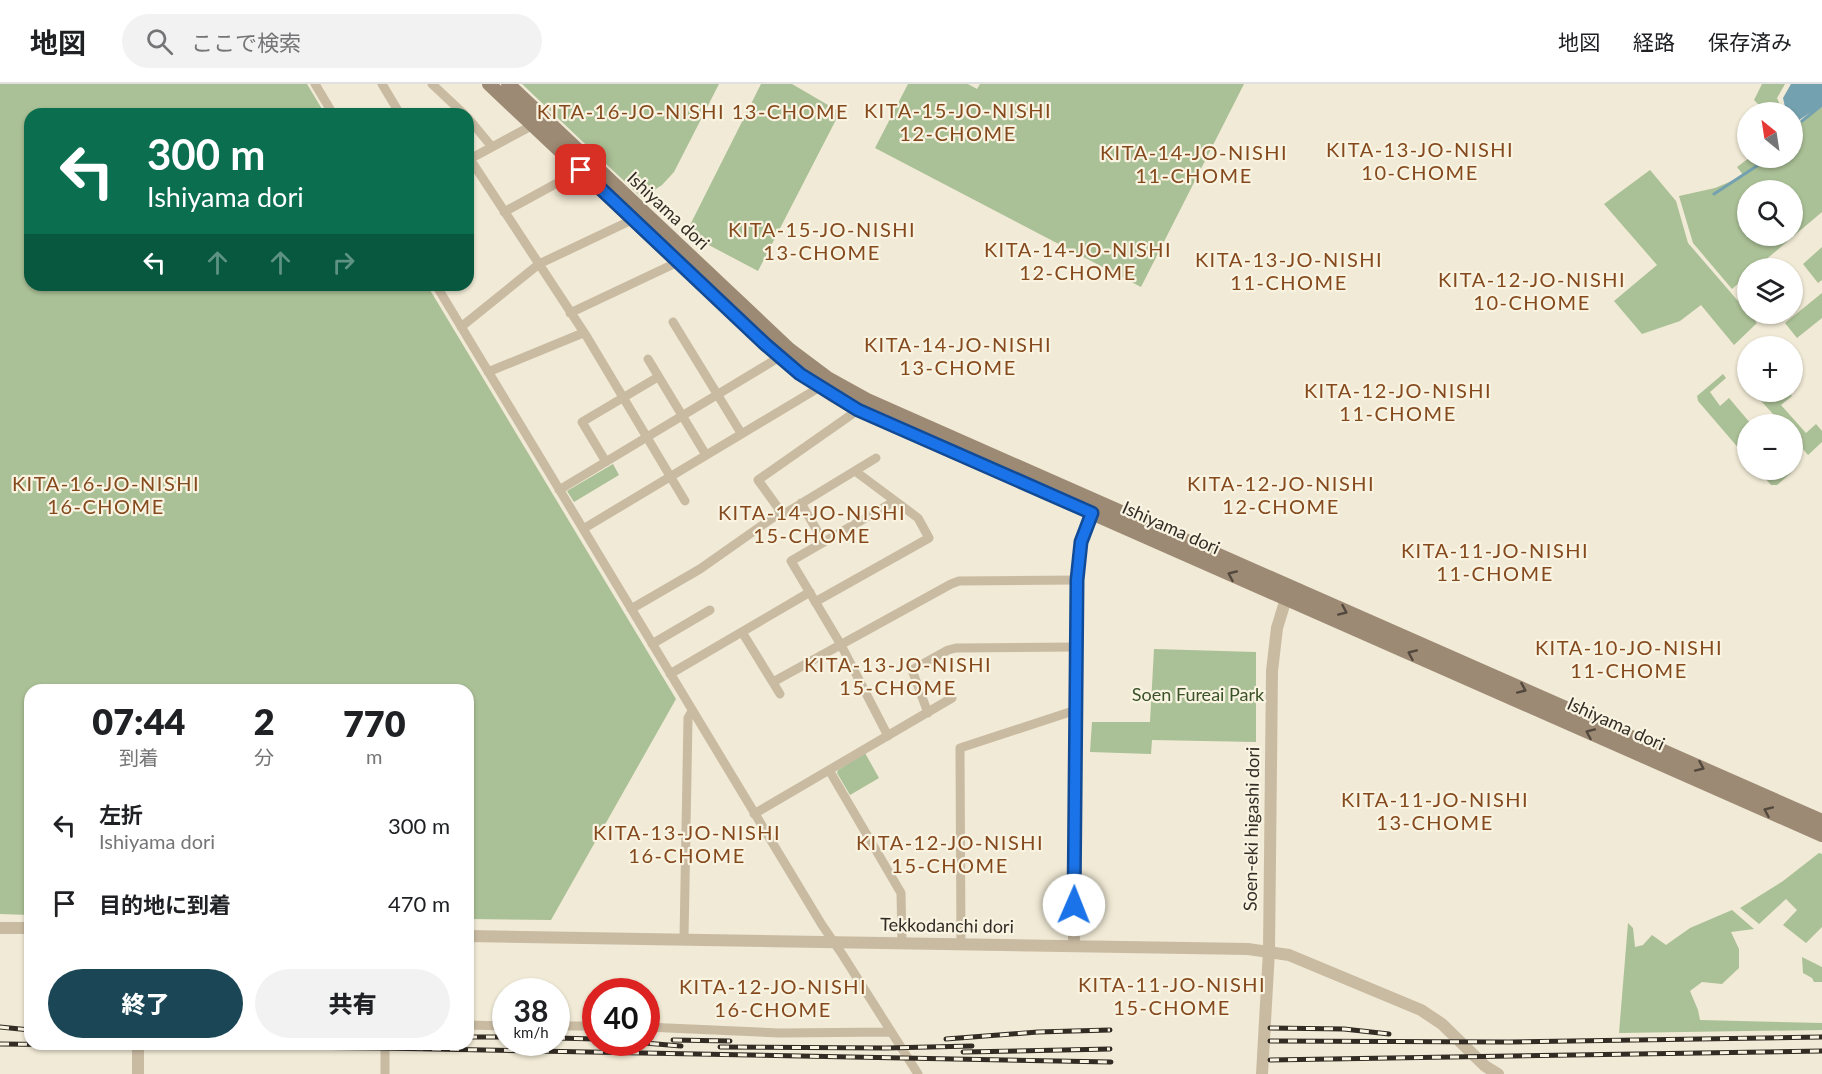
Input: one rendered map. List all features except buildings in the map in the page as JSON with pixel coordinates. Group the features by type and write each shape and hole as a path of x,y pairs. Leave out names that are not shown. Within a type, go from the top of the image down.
{"main road":[{"name":"Ishiyama dori","path":"489,84 581,170 638,216 678,262 785,354 867,400 1095,507 1822,835"},
{"name":"Ishiyama dori","path":"508,84 638,216 820,387 858,410 1095,507"},
{"name":"Ishiyama dori","path":"1288,593 1822,821"}],"street":[{"path":"315,84 329,108"},
{"path":"382,84 396,108"},
{"path":"432,84 458,108"},
{"path":"474,125 492,147"},
{"path":"474,157 533,125"},
{"path":"474,167 624,397 685,501"},
{"path":"504,212 581,170"},
{"path":"462,327 539,264 638,216"},
{"path":"570,313 678,262"},
{"path":"440,291 754,814 918,1074"},
{"path":"673,322 741,433"},
{"path":"488,372 583,333"},
{"path":"559,490 785,354"},
{"path":"648,359 706,455"},
{"path":"606,462 582,422 658,377"},
{"path":"583,529 820,387"},
{"path":"781,512 758,480 858,410"},
{"path":"631,609 700,569 781,512 784,514 876,458"},
{"path":"815,602 929,538 918,518 855,471"},
{"path":"888,736 841,645 791,561 895,501"},
{"path":"801,503 823,541"},
{"path":"1074,946 1077,580 1081,542 1095,507"},
{"path":"773,682 959,581 1077,580"},
{"path":"670,674 810,592"},
{"name":"Soen-eki higashi dori","path":"1262,1074 1269,951 1272,671 1277,628 1288,593"},
{"path":"652,644 710,610"},
{"path":"742,632 780,694"},
{"path":"928,712 912,670 948,650 956,648 1076,647"},
{"path":"754,814 952,698"},
{"path":"962,944 960,748 1076,710"},
{"path":"684,939 688,718 692,711"},
{"path":"829,770 901,893 902,943"},
{"path":"0,927 24,928"},
{"name":"Tekkodanchi dori","path":"474,936 1269,951 1289,955 1421,1010 1442,1024 1485,1066 1498,1074"},
{"path":"474,1025 492,1026"},
{"path":"660,1028 779,1033 891,1032"},
{"path":"138,1050 138,1074"},
{"path":"385,1050 385,1074"}],"green space":[{"path":"0,84 307,84 321,108 24,108 24,291 431,291 676,699 551,920 474,919 474,684 24,684 24,915 0,914"},
{"path":"522,84 719,84 674,172 662,185 642,198"},
{"path":"761,84 792,84 840,112 758,271 686,233"},
{"path":"908,84 968,84 977,89 980,84 1244,84 1141,287 875,148"},
{"path":"1762,84 1785,84 1777,98 1779,102 1756,102 1754,100"},
{"path":"1822,107 1822,212 1803,228 1803,180 1737,180 1737,246 1782,246 1768,258 1737,258 1737,285 1732,289 1693,243 1679,196 1715,188 1744,176 1738,168 1803,168 1803,120"},
{"path":"1650,170 1676,201 1688,243 1737,300 1737,324 1756,324 1743,336 1737,336 1737,342 1734,345 1701,305 1680,321 1642,334 1614,301 1657,265 1604,204"},
{"path":"1822,247 1822,280 1818,283 1803,264"},
{"path":"1822,293 1822,318 1800,336 1795,336 1786,324 1803,324 1803,308"},
{"path":"1723,374 1726,378 1710,392 1720,406 1729,398 1743,414 1737,414 1737,446 1698,401 1697,396"},
{"path":"1762,402 1785,402 1781,405 1789,414 1773,414"},
{"path":"1816,424 1822,431 1822,442 1808,455 1803,449 1803,430 1806,433"},
{"path":"613,464 619,475 574,502 567,491"},
{"path":"1767,480 1783,480 1777,485 1771,485"},
{"name":"Soen Fureai Park","path":"1154,649 1256,652 1256,742 1152,740 1151,754 1090,752 1092,722 1150,722"},
{"path":"865,753 879,778 850,795 837,773 838,770"},
{"path":"1819,853 1822,854 1822,927 1806,943 1783,925 1797,910 1786,899 1759,924 1740,908 1783,881"},
{"path":"1732,910 1754,929 1731,932 1739,949 1739,968 1722,984 1702,982 1690,991 1700,1020 1822,1023 1822,1030 1619,1033 1628,923 1633,928 1635,947 1643,945 1652,935 1666,945 1690,928"},
{"path":"1802,957 1822,967 1822,982 1814,982 1812,978 1803,973"}],"water":[{"path":"1791,84 1822,84 1822,105 1803,117 1803,102 1784,102 1783,98"}],"waterway":[{"path":"1803,120 1822,105"},
{"path":"1714,194 1754,168"}],"railway":[{"path":"0,1027 24,1029"},
{"path":"1270,1028 1344,1029 1389,1034"},
{"path":"946,1039 1038,1032 1110,1030"},
{"path":"474,1037 492,1037"},
{"path":"1270,1041 1509,1042 1822,1037"},
{"path":"570,1038 582,1039"},
{"path":"673,1040 730,1041"},
{"path":"0,1044 24,1044"},
{"path":"660,1044 681,1046"},
{"path":"720,1047 972,1046"},
{"path":"963,1052 1110,1049"},
{"path":"474,1050 1111,1062"},
{"path":"1270,1060 1822,1051"}],"district":[{"name":"KITA-16-JO-NISHI 13-CHOME","path":"693,112"},
{"name":"KITA-15-JO-NISHI 12-CHOME","path":"958,122"},
{"name":"KITA-13-JO-NISHI 10-CHOME","path":"1420,162"},
{"name":"KITA-14-JO-NISHI 11-CHOME","path":"1194,164"},
{"name":"KITA-15-JO-NISHI 13-CHOME","path":"822,242"},
{"name":"KITA-14-JO-NISHI 12-CHOME","path":"1078,262"},
{"name":"KITA-13-JO-NISHI 11-CHOME","path":"1289,272"},
{"name":"KITA-12-JO-NISHI 10-CHOME","path":"1532,292"},
{"name":"KITA-14-JO-NISHI 13-CHOME","path":"958,356"},
{"name":"KITA-12-JO-NISHI 11-CHOME","path":"1398,402"},
{"name":"KITA-16-JO-NISHI 16-CHOME","path":"106,496"},
{"name":"KITA-12-JO-NISHI 12-CHOME","path":"1281,496"},
{"name":"KITA-14-JO-NISHI 15-CHOME","path":"812,524"},
{"name":"KITA-11-JO-NISHI 11-CHOME","path":"1495,562"},
{"name":"KITA-10-JO-NISHI 11-CHOME","path":"1629,660"},
{"name":"KITA-13-JO-NISHI 15-CHOME","path":"898,676"},
{"name":"KITA-11-JO-NISHI 13-CHOME","path":"1435,812"},
{"name":"KITA-13-JO-NISHI 16-CHOME","path":"687,844"},
{"name":"KITA-12-JO-NISHI 15-CHOME","path":"950,854"},
{"name":"KITA-11-JO-NISHI 15-CHOME","path":"1172,996"},
{"name":"KITA-12-JO-NISHI 16-CHOME","path":"773,998"}],"route":[{"path":"581,170 780,358 800,374 858,410 1092,513 1081,542 1077,580 1074,905"}]}
